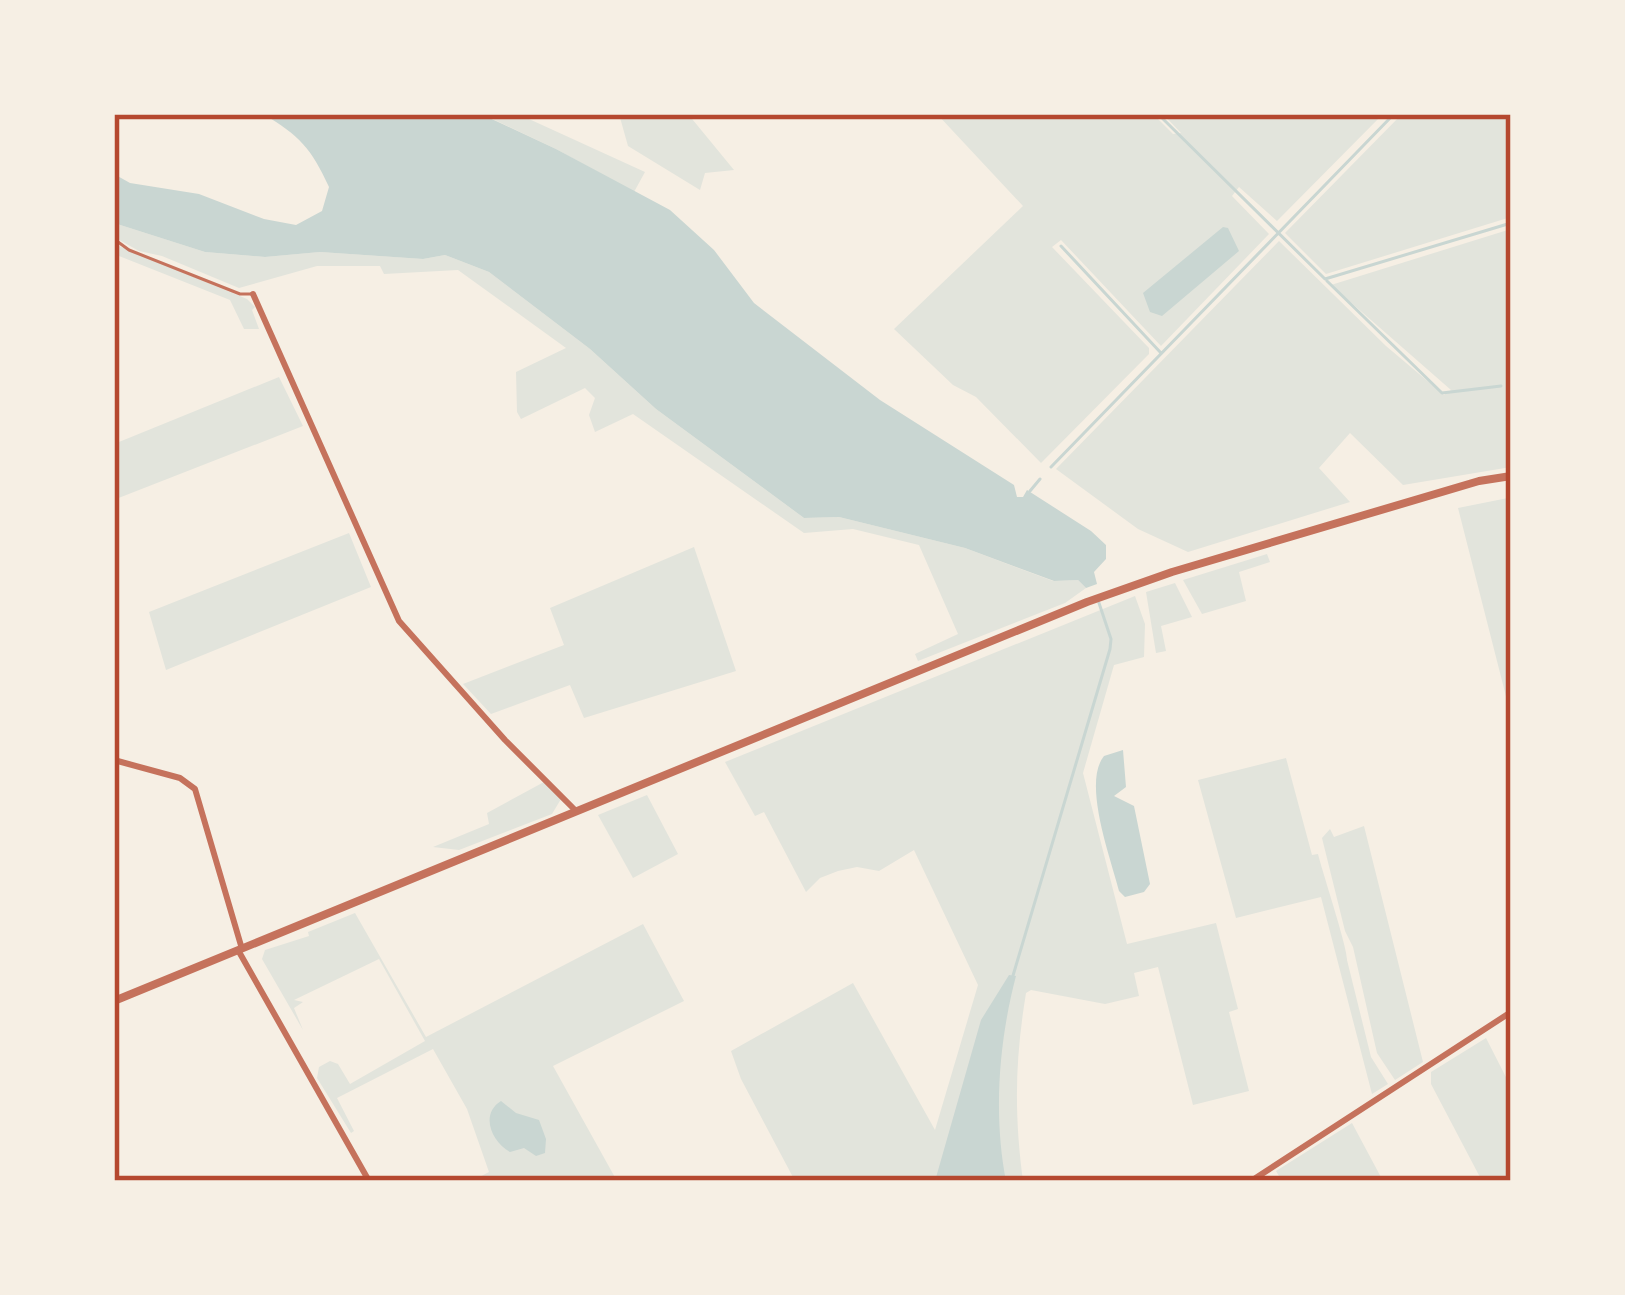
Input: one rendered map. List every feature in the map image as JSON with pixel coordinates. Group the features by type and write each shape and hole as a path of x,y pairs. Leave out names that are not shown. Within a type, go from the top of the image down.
{"street":[{"path":"253,294 399,621 445,676 575,810"},
{"path":"114,1001 1113,592 1479,481 1511,476"},
{"path":"114,760 179,778 195,789 240,949 369,1181"},
{"path":"1251,1181 1511,1012"}],"lane":[{"path":"114,238 129,250 240,294 253,294"}],"shaded area":[{"path":"263,114 481,114 670,210 714,250 754,303 880,400 1014,485 1017,497 1027,490 1091,531 1106,545 1106,559 1094,572 1097,584 1086,588 1078,580 1054,581 965,548 839,517 804,518 656,409 590,349 489,272 445,255 423,259 320,252 265,257 205,252 114,223 114,174 130,183 199,194 264,219 296,225 322,211 329,187 316,162 295,136"},
{"path":"482,114 518,114 645,172 634,192"},
{"path":"619,114 688,114 734,170 705,173 700,190 628,146"},
{"path":"937,114 1153,114 1173,134 1181,133 1163,114 1383,114 1277,221 1239,187 1232,196 1269,234 1161,346 1061,240 1052,247 1149,348 1149,354 1041,463 976,397 953,385 894,329 1023,206"},
{"path":"1402,114 1511,114 1511,217 1326,274 1285,233"},
{"path":"114,223 205,252 265,257 320,252 423,259 445,255 489,272 590,349 656,409 804,518 839,517 965,548 1053,581 1078,580 1086,588 1065,603 918,661 915,654 958,634 919,545 853,529 804,533 633,414 595,432 589,415 595,398 585,388 521,419 516,372 566,348 458,270 384,274 380,266 317,266 239,288 139,251 114,237"},
{"path":"1223,227 1228,228 1239,251 1162,316 1150,312 1143,293"},
{"path":"1511,229 1511,467 1403,485 1350,433 1319,468 1350,502 1188,552 1138,529 1056,469 1279,241 1386,346 1444,395 1451,390 1331,285"},
{"path":"114,244 247,299 255,307 259,329 244,329 230,300 114,254"},
{"path":"279,377 303,426 116,499 114,444"},
{"path":"1508,491 1511,716 1458,508 1508,498"},
{"path":"349,533 371,587 166,670 149,612"},
{"path":"694,547 736,671 584,718 570,685 491,714 463,684 564,645 550,608"},
{"path":"1267,554 1270,562 1239,572 1246,601 1202,614 1183,580"},
{"path":"1175,583 1192,617 1161,626 1166,651 1156,653 1146,592"},
{"path":"1135,596 1145,624 1144,657 1114,665 1083,773 1127,944 1216,923 1238,1009 1229,1012 1249,1091 1193,1105 1158,967 1134,973 1139,996 1105,1004 1031,990 1026,993 1018,1064 1023,1181 795,1181 731,1051 853,983 935,1130 978,985 914,850 879,871 857,867 820,878 806,892 764,812 755,816 725,762"},
{"path":"1123,750 1126,787 1114,796 1134,806 1150,884 1144,892 1125,897 1119,891 1105,841 1096,784 1104,756"},
{"path":"1286,758 1312,855 1318,854 1340,927 1371,1057 1388,1084 1372,1094 1321,897 1236,918 1198,780"},
{"path":"544,782 561,799 552,814 459,850 433,847 489,824 487,813"},
{"path":"647,795 678,854 633,878 598,815"},
{"path":"1364,826 1423,1062 1395,1080 1377,1053 1322,838 1330,829 1334,837"},
{"path":"355,913 426,1037 643,924 684,1001 553,1066 617,1181 472,1181 489,1172 467,1109 433,1049 337,1098 351,1133 317,1078 319,1067 330,1061 338,1064 350,1084 425,1041 379,959 294,1000 303,1002 294,1008 303,1030 262,959 265,950 309,936 308,932"},
{"path":"1009,975 1016,976 1005,1026 999,1104 1006,1181 935,1181 981,1020"},
{"path":"1486,1038 1511,1087 1511,1181 1482,1181 1431,1084 1431,1072"},
{"path":"501,1101 516,1113 539,1120 545,1153 536,1156 524,1148 510,1152 498,1141 490,1120"},
{"path":"1352,1123 1383,1181 1282,1181 1276,1171"}],"waterway":[{"path":"1158,114 1325,279 1511,223"},
{"path":"1051,467 1394,114"},
{"path":"1061,246 1161,353"},
{"path":"1327,281 1442,393 1501,386"},
{"path":"1030,491 1040,479"},
{"path":"1012,979 1110,649 1099,603"}]}
